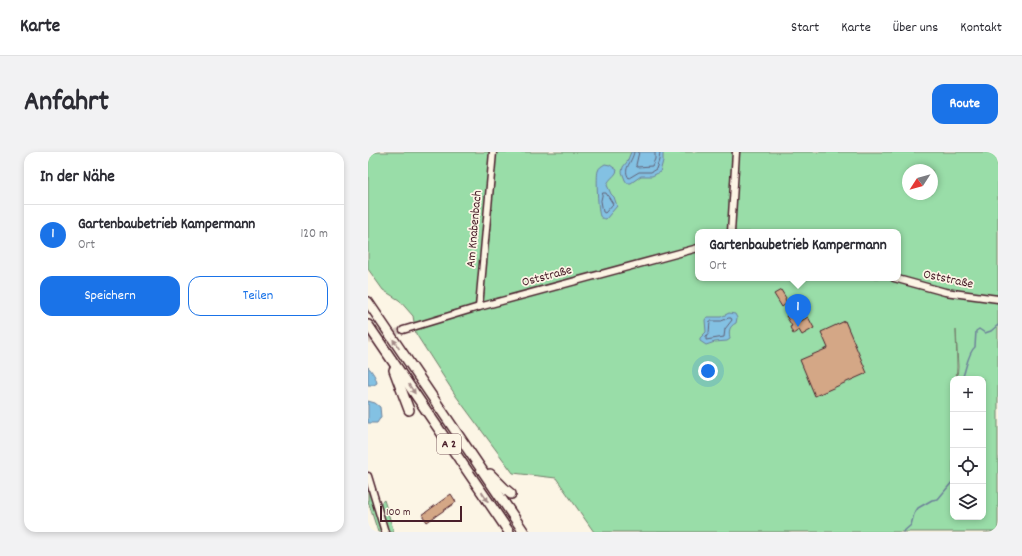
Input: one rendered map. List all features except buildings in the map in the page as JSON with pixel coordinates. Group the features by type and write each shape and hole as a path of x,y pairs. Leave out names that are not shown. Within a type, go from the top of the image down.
{"highway":[{"name":"A 2","path":"368,302 524,532"},
{"name":"A 2","path":"368,325 509,532"},
{"path":"390,357 409,410"},
{"path":"474,457 511,494"}],"street":[{"name":"Am Knabenbach","path":"479,307 493,152"},
{"path":"731,229 736,152"},
{"name":"Oststraße","path":"403,330 479,307 695,249"},
{"name":"Oststraße","path":"901,280 945,292 998,300"},
{"path":"368,476 385,532"}],"green space":[{"path":"368,152 998,152 998,532 594,532 556,478 513,473 456,396 416,334 413,316 399,300 383,290 368,269"},
{"path":"368,477 377,506 384,500 394,532 378,532 368,501"}],"water":[{"path":"631,152 663,152 663,161 660,172 652,176 641,176 631,183 627,183 622,172"},
{"path":"605,164 610,165 617,170 607,185 617,206 606,219 600,216 597,186 598,170"},
{"path":"729,313 735,314 737,318 736,323 730,330 730,339 727,341 715,342 706,345 700,341 700,338 706,332 705,320 707,317 721,317"},
{"path":"368,367 374,374 377,383 374,385 368,385"},
{"path":"368,401 375,403 380,407 381,417 377,423 368,423"}],"waterway":[{"path":"963,376 969,357 975,347 976,331 979,329 985,333 991,331 998,325"},
{"path":"903,532 911,525 914,514 918,508 932,500 938,499 950,484"}],"tunnel":[{"path":"368,340 403,330"}],"place":[{"name":"Gartenbaubetrieb Kampermann","path":"798,327"}]}
